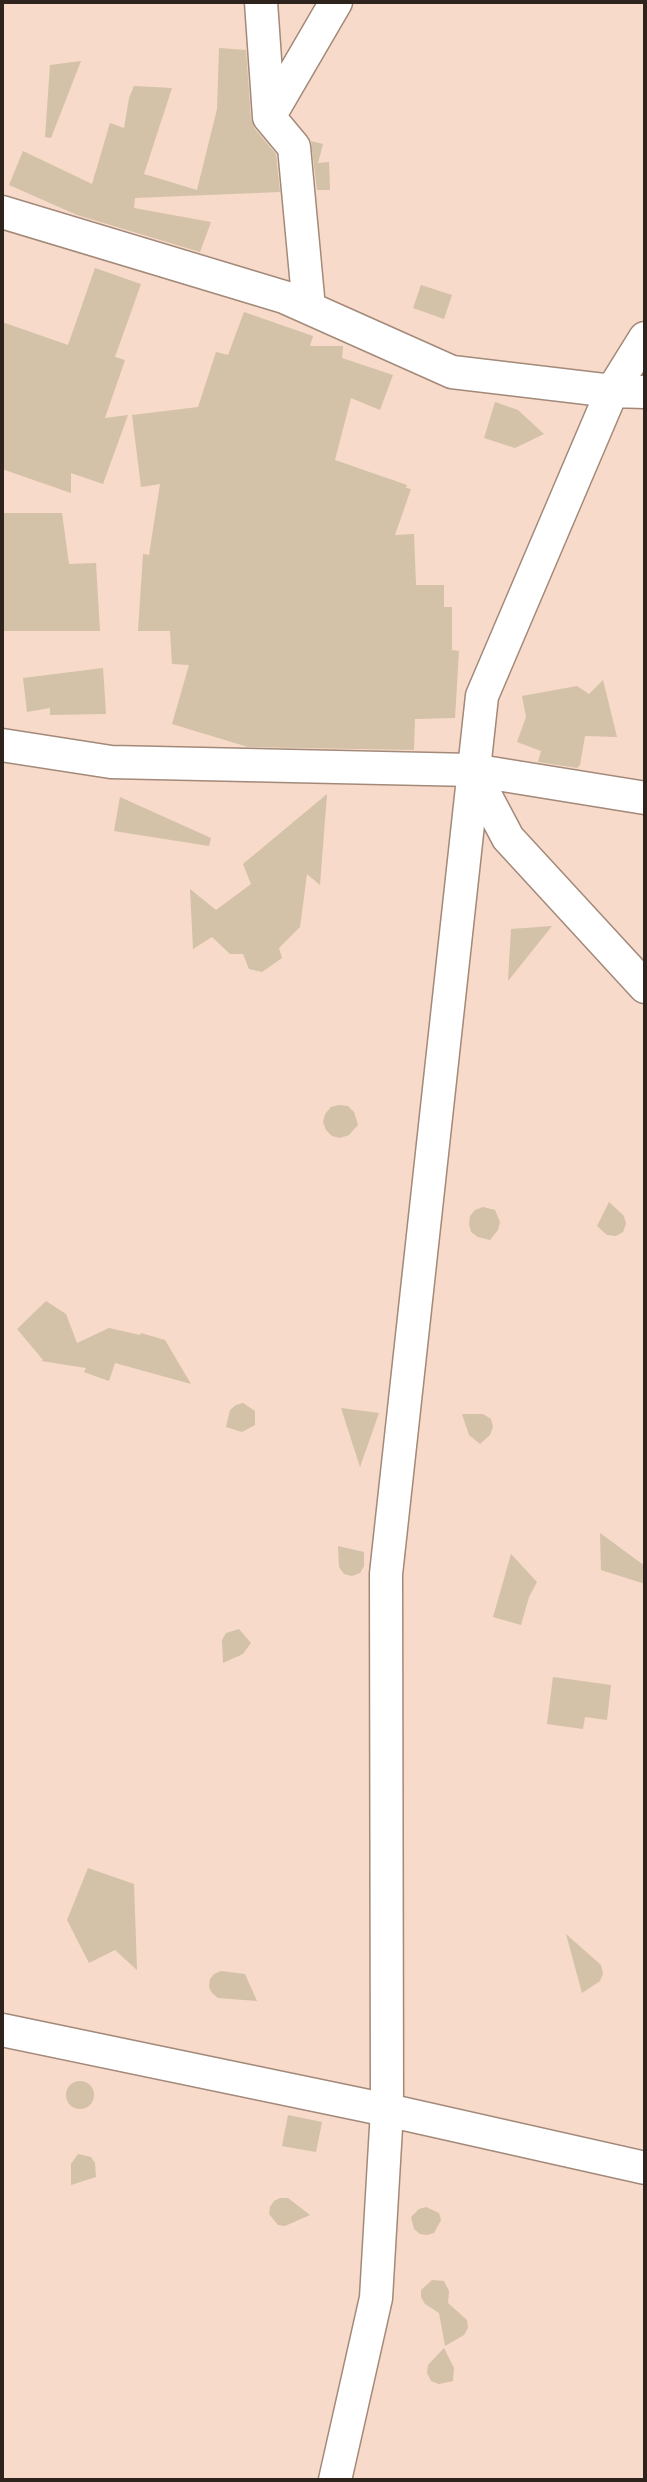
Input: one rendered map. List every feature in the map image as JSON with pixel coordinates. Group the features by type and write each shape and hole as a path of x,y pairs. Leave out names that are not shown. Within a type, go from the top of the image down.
{"street":[{"path":"261,2 269,117 294,147 309,308"},
{"path":"269,117 336,2"},
{"path":"2,212 284,297 452,372 612,391 645,392"},
{"path":"334,2480 376,2298 387,2110 386,1574 482,696 612,391 645,338"},
{"path":"2,745 111,762 472,770 645,798"},
{"path":"472,770 508,838 645,987"},
{"path":"2,2030 387,2110 645,2168"}],"building":[{"path":"219,48 246,50 251,119 255,129 276,154 280,192 135,198 134,208 211,222 200,252 77,215 9,185 23,151 92,184 110,123 124,128 134,86 172,88 144,174 197,190 217,109"},
{"path":"81,61 51,138 45,137 50,65"},
{"path":"311,141 323,144 318,163 329,162 330,190 317,190"},
{"path":"95,268 141,284 115,357 125,360 105,418 128,415 103,484 71,473 71,493 2,469 2,322 68,345"},
{"path":"421,285 452,295 444,319 413,308"},
{"path":"244,312 313,336 310,346 343,346 342,358 393,375 380,410 351,398 335,460 407,485 406,488 411,489 395,535 414,534 416,585 444,585 444,607 452,607 452,650 459,651 455,718 415,719 414,750 248,747 172,724 189,665 172,664 170,631 138,631 143,554 149,555 160,484 141,487 132,415 198,407 216,352 228,355"},
{"path":"495,402 518,410 544,434 515,448 484,438"},
{"path":"2,513 62,513 69,564 96,563 100,631 2,631"},
{"path":"103,668 106,714 50,715 50,708 27,712 23,678"},
{"path":"603,680 617,737 585,736 580,765 577,768 538,762 541,751 517,742 526,717 522,696 577,686 589,694"},
{"path":"327,794 320,885 307,874 300,927 279,948 282,958 262,972 249,969 243,954 230,954 212,937 193,949 190,889 216,910 251,884 243,864"},
{"path":"120,797 211,838 209,846 114,831"},
{"path":"552,926 508,981 511,929"},
{"path":"348,1106 354,1112 358,1125 349,1135 340,1138 332,1136 323,1122 331,1107"},
{"path":"609,1202 624,1216 626,1224 623,1232 616,1236 607,1235 597,1226"},
{"path":"483,1207 495,1210 500,1222 498,1230 490,1240 471,1232 469,1224 470,1216"},
{"path":"46,1301 66,1314 77,1343 109,1328 165,1340 191,1384 115,1363 109,1381 84,1372 86,1368 41,1361 43,1360 17,1329"},
{"path":"243,1403 255,1411 255,1425 242,1432 226,1427 230,1410"},
{"path":"341,1408 379,1413 360,1467"},
{"path":"462,1414 483,1414 491,1419 493,1427 490,1435 480,1444 469,1435"},
{"path":"600,1533 645,1566 645,1584 601,1570"},
{"path":"338,1546 364,1552 364,1566 360,1573 352,1576 344,1574 339,1567"},
{"path":"511,1554 537,1582 529,1597 521,1625 493,1617"},
{"path":"239,1629 251,1643 243,1654 223,1663 222,1640 226,1633"},
{"path":"553,1677 611,1685 607,1720 585,1717 583,1729 547,1724"},
{"path":"88,1868 134,1884 137,1970 115,1950 89,1963 67,1920"},
{"path":"566,1934 601,1965 603,1974 600,1981 582,1993"},
{"path":"221,1971 245,1974 257,2001 218,1998 212,1993 209,1987 210,1979"},
{"path":"80,2081 90,2085 94,2095 90,2105 80,2109 70,2105 66,2095 70,2085"},
{"path":"288,2115 322,2122 316,2152 282,2146"},
{"path":"78,2154 91,2157 95,2163 96,2177 71,2185 71,2164"},
{"path":"288,2198 310,2215 285,2226 278,2225 269,2214 274,2201"},
{"path":"426,2207 439,2213 441,2220 434,2233 427,2235 414,2229 411,2217 419,2209"},
{"path":"432,2280 444,2281 449,2291 448,2303 467,2320 468,2328 464,2335 445,2346 439,2313 425,2304 421,2297 421,2290"},
{"path":"444,2348 454,2368 453,2381 439,2384 431,2381 427,2373 428,2365"}]}
